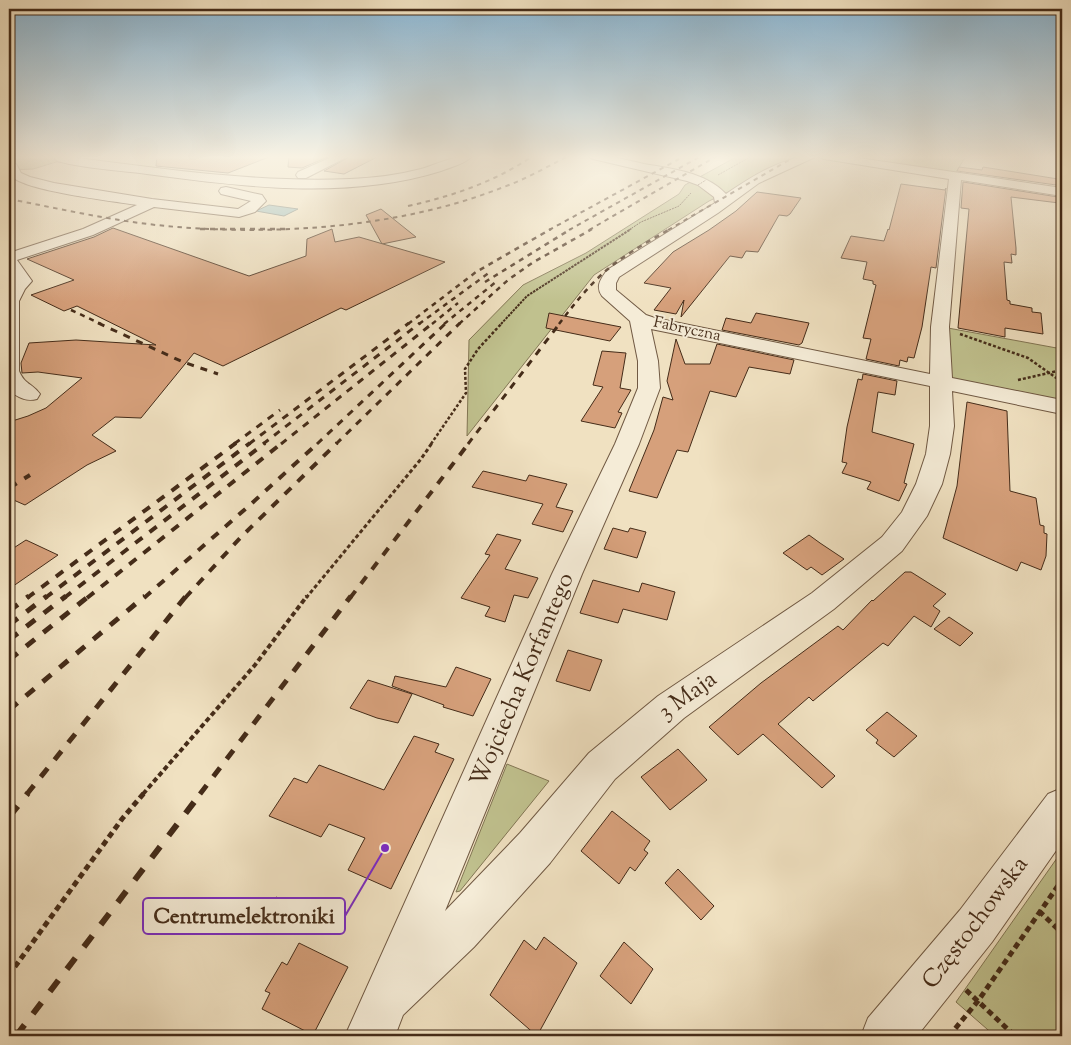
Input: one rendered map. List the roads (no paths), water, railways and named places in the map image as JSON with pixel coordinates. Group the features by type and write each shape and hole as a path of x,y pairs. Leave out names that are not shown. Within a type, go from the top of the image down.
{"street":[{"path":"29,394 14,385 9,371 10,301 18,286 24,281 9,259 88,232 148,205"},
{"path":"167,205 239,213 250,209 255,205"},
{"name":"Fabryczna","path":"718,205 613,274 607,283 608,292 639,319 651,324 1062,407"},
{"name":"3 Maja","path":"387,998 484,904 535,848 602,766 671,707 824,601 892,544 913,516 929,484 938,454 942,426 940,327 952,205"},
{"name":"Wojciecha Korfantego","path":"370,1036 567,574 627,444 649,388 648,361 639,319"},
{"name":"Częstochowska","path":"886,1036 976,926 1062,808"}],"water":[{"path":"269,205 298,209 284,216 256,211"}],"railway":[{"path":"39,205 146,224 207,229"},
{"path":"408,206 413,205"},
{"path":"207,229 250,230 336,226 379,220 451,205"},
{"path":"549,230 595,205"},
{"path":"569,230 614,205"},
{"path":"589,230 633,205"},
{"path":"668,230 712,205"},
{"path":"200,229 207,229"},
{"path":"207,229 288,229"},
{"path":"408,324 476,272 551,229"},
{"path":"485,282 571,229"},
{"path":"459,324 508,280 532,263 592,229"},
{"path":"559,324 582,295 605,271 670,229"},
{"path":"419,324 490,272"},
{"path":"444,324 497,281"},
{"path":"432,324 458,303"},
{"path":"71,310 101,324"},
{"path":"98,323 183,362 218,374"},
{"path":"249,444 409,323"},
{"path":"263,444 420,323"},
{"path":"281,444 433,323"},
{"path":"317,444 446,323"},
{"path":"336,444 460,323"},
{"path":"468,444 560,323"},
{"path":"234,444 280,410"},
{"path":"27,598 236,443"},
{"path":"45,598 250,443"},
{"path":"64,598 265,443"},
{"path":"87,598 282,443"},
{"path":"144,598 318,443"},
{"path":"185,598 241,537 337,443"},
{"path":"350,598 469,443"},
{"path":"9,488 30,475"},
{"path":"9,611 29,596"},
{"path":"9,625 47,596"},
{"path":"9,640 66,596"},
{"path":"9,660 89,596"},
{"path":"9,710 145,596"},
{"path":"27,794 186,596"},
{"path":"200,794 351,596"},
{"path":"9,817 28,793"},
{"path":"16,1036 201,793"}],"place":[{"name":"Centrumelektroniki","path":"385,848"}]}
